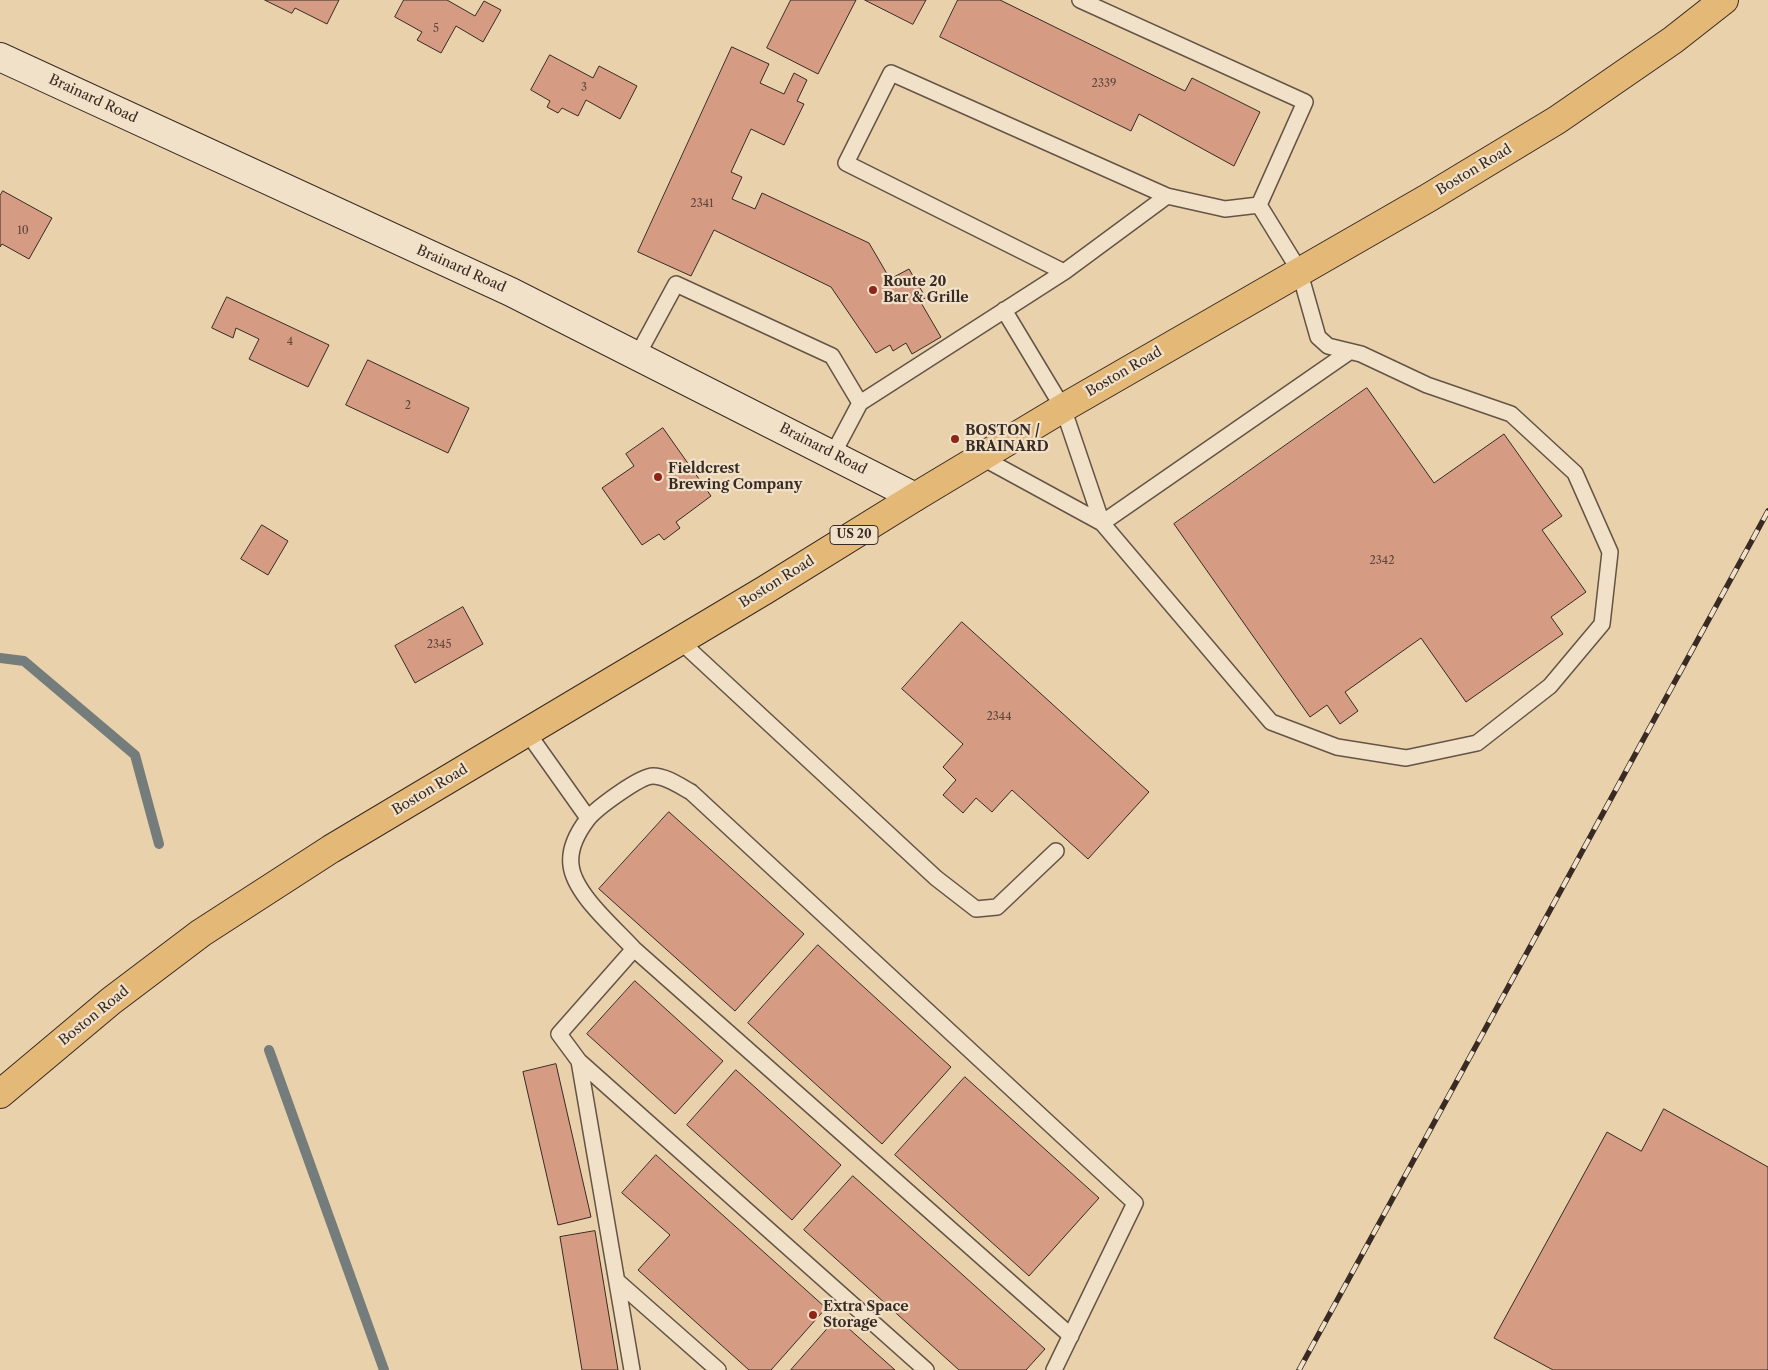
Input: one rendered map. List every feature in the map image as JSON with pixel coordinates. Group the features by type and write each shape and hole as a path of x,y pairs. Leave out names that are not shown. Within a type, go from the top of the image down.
{"main road":[{"name":"Boston Road","path":"0,1094 111,1001 200,933 331,849 680,641 914,496 1299,270 1428,198 1557,120 1674,40 1724,0"}],"street":[{"name":"Brainard Road","path":"0,56 511,292 914,496"}],"lane":[{"path":"1080,0 1305,102 1259,205"},
{"path":"1064,272 846,163 891,73 1167,196 1225,209 1259,205"},
{"path":"833,454 860,403 1064,272 1167,196"},
{"path":"1004,310 1063,408 1102,522 1270,722 1337,747 1406,758 1477,743 1550,686 1602,624 1610,552 1574,473 1510,414 1427,385 1361,354 1328,346 1318,337 1299,270 1259,205"},
{"path":"637,356 676,284 832,356 860,403"},
{"path":"1102,522 1349,352"},
{"path":"981,457 1102,522"},
{"path":"680,641 936,878 976,909 997,907 1056,851"},
{"path":"527,732 588,818"},
{"path":"1054,1370 1071,1336 1135,1203 691,792 670,780 653,776 637,780 588,818 574,842 571,865 578,888 634,949 1071,1336"},
{"path":"634,949 559,1034 580,1062 926,1370"},
{"path":"580,1062 632,1370"},
{"path":"617,1281 718,1370"}],"building":[{"path":"265,0 339,0 327,24 295,8 292,13"},
{"path":"404,0 447,0 475,16 484,1 501,10 483,42 456,26 441,53 417,40 422,32 395,17"},
{"path":"791,0 856,0 818,74 767,48"},
{"path":"865,0 926,0 913,24"},
{"path":"958,0 1000,0 1185,91 1192,78 1260,112 1234,166 1139,114 1131,131 940,37"},
{"path":"732,47 769,64 760,83 784,94 794,73 807,80 797,101 804,104 784,145 751,129 731,172 742,177 732,199 755,209 762,193 869,243 890,279 909,269 926,298 920,301 941,337 912,354 906,343 893,351 890,345 876,353 831,287 714,230 691,276 638,252"},
{"path":"550,55 593,78 599,66 637,86 620,119 586,100 578,116 562,108 558,113 547,107 550,101 531,90"},
{"path":"3,191 52,218 29,259 2,244 0,247 0,196"},
{"path":"227,297 329,345 308,387 249,359 259,339 236,328 233,338 212,328"},
{"path":"368,360 469,408 448,453 346,405"},
{"path":"1367,388 1434,483 1504,434 1562,516 1542,530 1586,592 1551,617 1563,634 1466,702 1421,638 1345,692 1358,711 1340,724 1327,705 1310,717 1174,524"},
{"name":"Fieldcrest Brewing Company","path":"663,428 711,496 676,522 680,528 664,540 659,534 642,545 602,488 634,466 626,454"},
{"path":"262,525 288,541 268,575 241,559"},
{"path":"463,607 483,644 415,683 395,646"},
{"path":"962,622 1149,792 1088,859 1012,790 992,812 976,798 963,813 943,795 956,780 943,767 963,744 902,689"},
{"path":"669,812 804,934 735,1011 599,889"},
{"path":"818,945 951,1067 882,1144 748,1023"},
{"path":"635,981 723,1061 675,1114 587,1034"},
{"path":"556,1064 591,1217 558,1225 523,1072"},
{"path":"736,1070 841,1165 792,1220 687,1125"},
{"path":"965,1077 1099,1198 1029,1276 895,1155"},
{"path":"1664,1109 1768,1167 1768,1370 1553,1370 1494,1338 1607,1132 1641,1151"},
{"path":"656,1155 826,1308 771,1370 749,1370 638,1270 670,1235 622,1193"},
{"path":"853,1176 1045,1349 1026,1370 959,1370 804,1230"},
{"path":"595,1231 618,1370 582,1370 560,1237"},
{"path":"837,1318 895,1370 791,1370"}],"waterway":[{"path":"0,658 24,661 135,755 159,844"},
{"path":"269,1050 384,1370"}],"railway":[{"path":"1299,1370 1768,511"}],"place":[{"name":"Route 20 Bar & Grille","path":"873,290"},
{"name":"BOSTON / BRAINARD","path":"955,439"},
{"name":"Fieldcrest Brewing Company","path":"658,477"},
{"name":"Extra Space Storage","path":"813,1315"}]}
